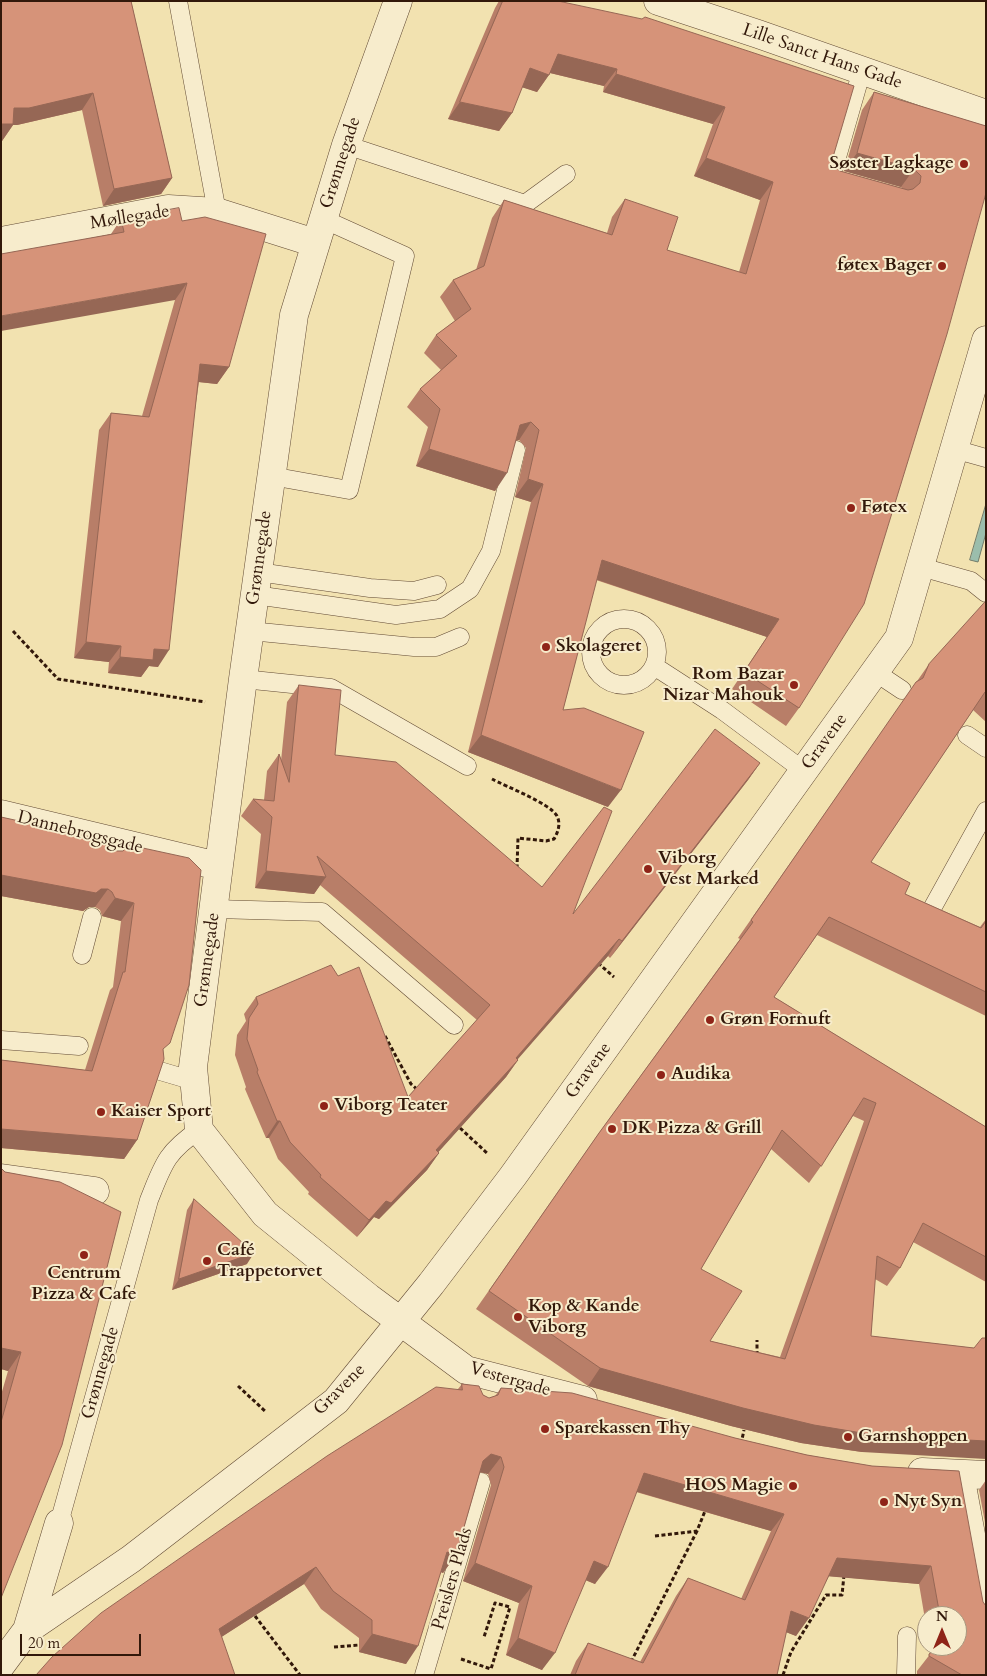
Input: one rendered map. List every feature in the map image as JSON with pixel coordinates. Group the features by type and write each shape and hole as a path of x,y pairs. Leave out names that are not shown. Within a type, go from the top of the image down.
{"street":[{"name":"Grønnegade","path":"199,1130 193,1067 215,909 218,866 243,678 294,315 346,144 398,1"},
{"name":"Lille Sanct Hans Gade","path":"658,1 986,114"},
{"name":"Møllegade","path":"1,241 168,209 217,212 319,231"},
{"name":"Gravene","path":"1,1664 27,1630 131,1559 336,1400 400,1322 514,1176 899,638 986,340"},
{"name":"Dannebrogsgade","path":"1,814 110,850 218,866"},
{"path":"199,1130 265,1214 400,1322"},
{"path":"1,1178 95,1191"},
{"name":"Vestergade","path":"400,1322 469,1379 608,1407"},
{"path":"900,1471 973,1475 986,1616"},
{"name":"Grønnegade","path":"27,1630 59,1523"}],"lane":[{"path":"178,1 217,212"},
{"path":"860,186 831,178 862,70"},
{"path":"346,144 525,204 566,174"},
{"path":"271,476 350,490 405,256 319,231"},
{"path":"954,449 986,458"},
{"path":"256,583 396,615 440,609 470,589 491,551 516,450"},
{"path":"921,567 970,580 986,594"},
{"path":"256,583 414,591 438,585"},
{"path":"250,631 414,648 436,647 460,637"},
{"path":"654,666 722,710 804,771"},
{"path":"876,672 902,690"},
{"path":"243,678 331,688 467,766"},
{"path":"967,735 986,748"},
{"path":"929,914 986,811"},
{"path":"215,909 322,912 454,1025"},
{"path":"82,955 92,916"},
{"path":"1,1040 79,1046"},
{"path":"160,1071 194,1081"},
{"name":"Grønnegade","path":"59,1523 149,1200 164,1160 180,1142 199,1130"},
{"name":"Preislers Plads","path":"424,1675 481,1482"},
{"path":"906,1636 906,1675"}],"path":[{"path":"13,631 58,679 240,707"},
{"path":"467,766 556,814 559,822 554,839 546,841 518,838 517,873"},
{"path":"596,962 640,1000"},
{"path":"384,1035 407,1076 418,1090"},
{"path":"401,1082 407,1076"},
{"path":"757,1340 757,1360"},
{"path":"238,1386 264,1410"},
{"path":"741,1444 744,1430"},
{"path":"631,1663 697,1531 705,1511"},
{"path":"655,1536 697,1531"},
{"path":"783,1675 791,1652 826,1594 842,1594 845,1565"},
{"path":"432,1649 491,1669 510,1607 495,1603 484,1637"},
{"path":"255,1616 300,1675"},
{"path":"334,1647 359,1645"}],"shaded area":[{"path":"986,504 986,533 978,562 970,560"}],"building":[{"path":"1,1 131,1 172,178 114,189 93,93 29,108 14,108 13,124 2,124 1,159"},
{"path":"503,1 558,1 642,19 645,17 854,86 833,157 835,167 840,171 908,190 913,189 920,183 921,176 914,169 857,153 874,92 986,126 986,193 947,334 864,604 799,708 744,672 779,619 602,560 563,710 584,708 644,732 621,790 481,735 543,484 528,479 539,430 531,422 520,425 507,473 429,449 440,409 420,389 457,356 436,335 471,309 453,280 484,266 504,200 612,235 625,199 678,217 667,250 746,274 773,182 706,158 725,107 616,74 617,69 558,54 549,75 530,68 512,113 460,102"},
{"path":"179,208 182,221 205,217 266,234 229,367 200,364 169,650 154,649 153,660 120,657 121,646 86,642 111,413 149,417 187,283 1,316 1,254 124,232 121,219"},
{"path":"986,601 986,693 871,862 910,883 905,894 981,928 986,921 986,992 829,917 774,997 986,1127 986,1257 923,1223 900,1268 877,1256 871,1336 974,1348 982,1338 986,1338 986,1441 874,1435 814,1425 743,1408 600,1368 489,1291 599,1133 753,922 751,920 916,682 923,678 929,664","holes":["864,1098 876,1103 785,1359 710,1341 742,1291 701,1269 782,1130 821,1166"]},
{"path":"299,685 341,690 335,755 396,762 542,887 604,807 612,811 573,914 715,729 760,763 622,941 619,939 516,1058 518,1060 436,1150 439,1153 391,1203 386,1201 369,1220 320,1177 321,1175 290,1142 280,1121 277,1121 257,1072 258,1070 247,1039 249,1018 258,1004 256,997 331,965 338,976 359,967 408,1097 490,1005 317,856 326,877 266,871 272,817 253,799 274,801 279,754 289,782"},
{"path":"1,817 109,841 112,848 117,851 123,851 129,845 189,858 201,870 189,985 170,1043 163,1049 164,1059 137,1140 1,1129 1,1060 92,1071 123,972 125,972 134,903 115,898 108,889 101,889 96,893 1,875"},
{"path":"1,1168 5,1172 60,1182 121,1212 62,1445 1,1598 1,1422 21,1352 1,1348"},
{"path":"194,1199 254,1253 179,1279"},
{"path":"462,1384 479,1386 483,1395 489,1398 498,1395 501,1388 572,1393 735,1438 807,1455 872,1466 959,1471 983,1602 986,1606 986,1675 962,1675 929,1656 967,1656 967,1606 938,1606 931,1566 837,1558 809,1618 791,1611 777,1675 575,1675 588,1643 643,1663 688,1578 745,1600 784,1514 644,1473 608,1567 594,1561 555,1653 518,1638 532,1586 475,1563 504,1467 501,1457 491,1454 483,1461 456,1555 447,1552 418,1646 372,1634 372,1620 333,1591 316,1567 219,1629 235,1675 36,1675 52,1657 101,1613 327,1456 436,1387 462,1390"}],"place":[{"name":"Søster Lagkage","path":"964,164"},
{"name":"føtex Bager","path":"942,266"},
{"name":"Føtex","path":"851,508"},
{"name":"Skolageret","path":"546,647"},
{"name":"Rom Bazar Nizar Mahouk","path":"794,685"},
{"name":"Viborg Vest Marked","path":"648,869"},
{"name":"Grøn Fornuft","path":"710,1020"},
{"name":"Audika","path":"661,1075"},
{"name":"Viborg Teater","path":"324,1106"},
{"name":"Kaiser Sport","path":"101,1112"},
{"name":"DK Pizza & Grill","path":"612,1129"},
{"name":"Centrum Pizza & Cafe","path":"84,1255"},
{"name":"Café Trappetorvet","path":"207,1261"},
{"name":"Kop & Kande Viborg","path":"518,1317"},
{"name":"Sparekassen Thy","path":"545,1429"},
{"name":"Garnshoppen","path":"848,1437"},
{"name":"HOS Magie","path":"793,1486"},
{"name":"Nyt Syn","path":"884,1502"}]}
